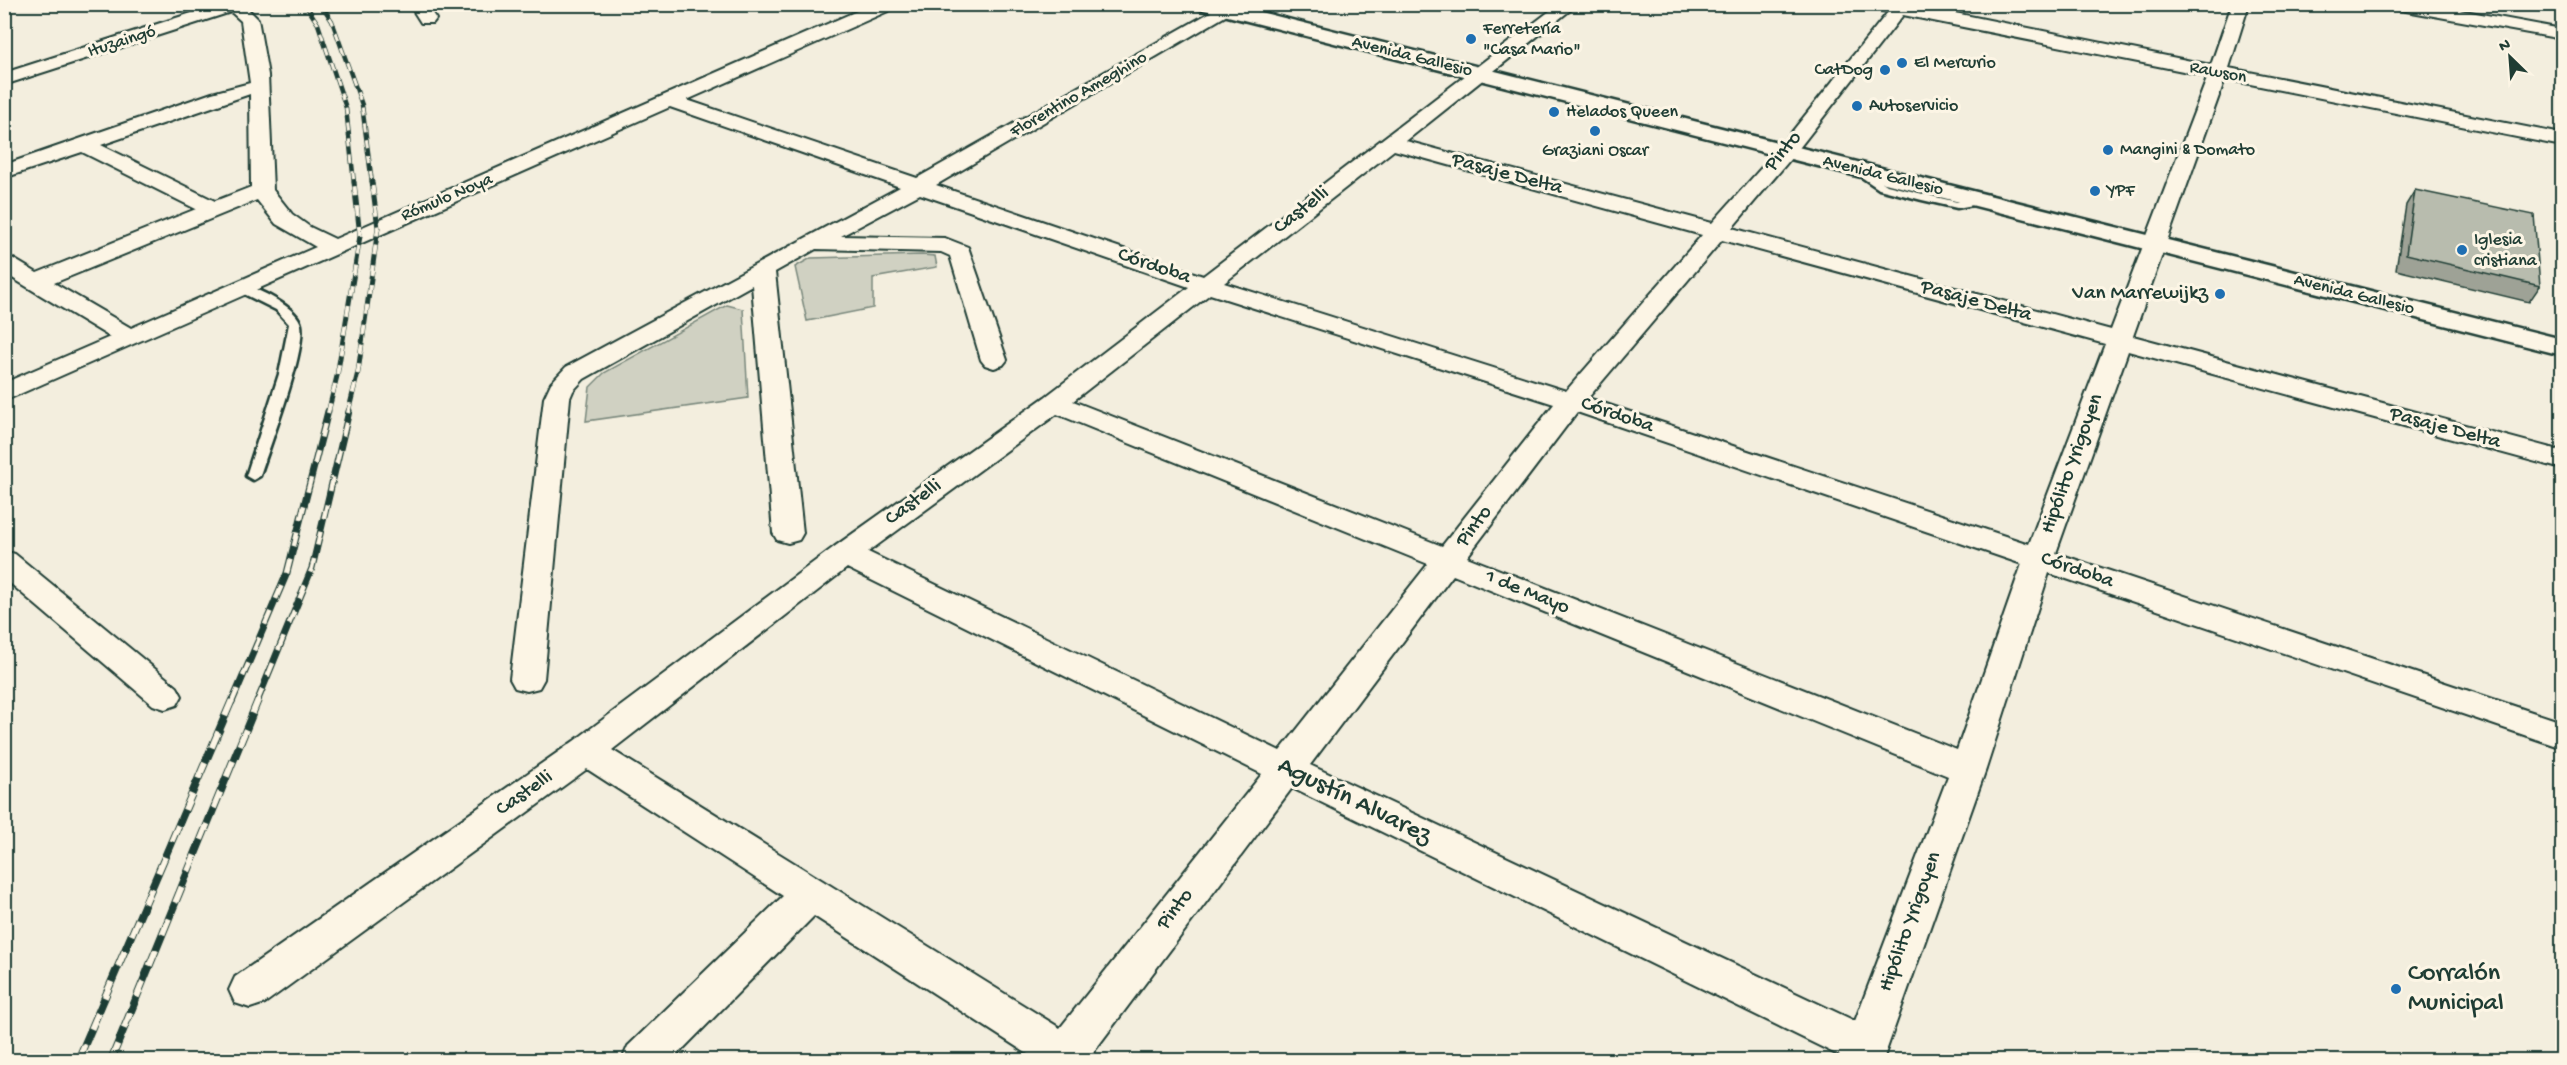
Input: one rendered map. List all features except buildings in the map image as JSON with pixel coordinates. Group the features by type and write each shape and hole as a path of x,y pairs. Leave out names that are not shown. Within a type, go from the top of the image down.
{"main road":[{"name":"Avenida Gallesio","path":"1203,4 1236,7 2156,239 2562,347"},
{"name":"Avenida Gallesio","path":"1790,147 1858,170 1980,201 2156,239 2562,334"}],"street":[{"path":"417,4 427,19"},
{"name":"Rómulo Noya","path":"4,393 889,4"},
{"name":"Castelli","path":"250,990 586,751 845,554 1053,403 1570,4"},
{"name":"Rawson","path":"1874,4 1901,7 2562,140"},
{"name":"Hipólito Yrigoyen","path":"1863,1054 1968,769 2039,558 2241,4"},
{"path":"2395,4 2562,34"},
{"path":"237,5 249,19 259,86 262,190 269,204 282,219 293,227 334,247"},
{"name":"Ituzaingó","path":"4,79 237,5"},
{"name":"Florentino Ameghino","path":"527,679 557,398 560,389 576,373 812,242 920,186 1236,7"},
{"name":"Pinto","path":"1066,1059 1285,769 1449,561 1571,401 1790,147 1901,7"},
{"path":"4,172 219,97 259,86"},
{"name":"Córdoba","path":"670,101 1207,285 1571,401 2562,735"},
{"name":"Pasaje Delta","path":"1390,143 2562,460"},
{"path":"84,144 213,209"},
{"path":"35,282 262,190"},
{"path":"282,219 296,264"},
{"path":"812,242 945,245 960,252 994,360"},
{"path":"4,263 129,338"},
{"path":"763,269 788,533"},
{"name":"1 de Mayo","path":"1053,403 1968,769"},
{"name":"Agustín Alvarez","path":"845,554 1863,1054"},
{"path":"4,561 165,696"},
{"path":"586,751 1066,1059"},
{"path":"643,1060 810,895"}],"lane":[{"path":"242,288 290,314 295,324 292,348 253,476"}],"shaded area":[{"path":"935,256 937,267 873,278 873,308 807,321 795,267 811,258"},
{"path":"727,305 743,309 748,398 586,421 590,387 604,373"}],"railway":[{"path":"305,4 318,24 346,108 354,183"},
{"path":"321,4 332,21 362,105 372,183"},
{"path":"328,413 337,376 360,236 354,182"},
{"path":"348,413 358,372 378,228 372,182"},
{"path":"232,702 287,573 328,411"},
{"path":"257,702 312,568 349,411"},
{"path":"78,1060 232,700"},
{"path":"111,1060 258,700"}],"place":[{"name":"Ferretería \"Casa Mario\"","path":"1471,39"},
{"name":"El Mercurio","path":"1902,63"},
{"name":"CatDog","path":"1885,70"},
{"name":"Autoservicio","path":"1857,106"},
{"name":"Helados Queen","path":"1554,112"},
{"name":"Graziani Oscar","path":"1595,131"},
{"name":"Mangini & Domato","path":"2108,150"},
{"name":"YPF","path":"2095,191"},
{"name":"Iglesia cristiana","path":"2462,250"},
{"name":"Van Marrewijkz","path":"2220,294"},
{"name":"Corralón Municipal","path":"2396,989"}]}
